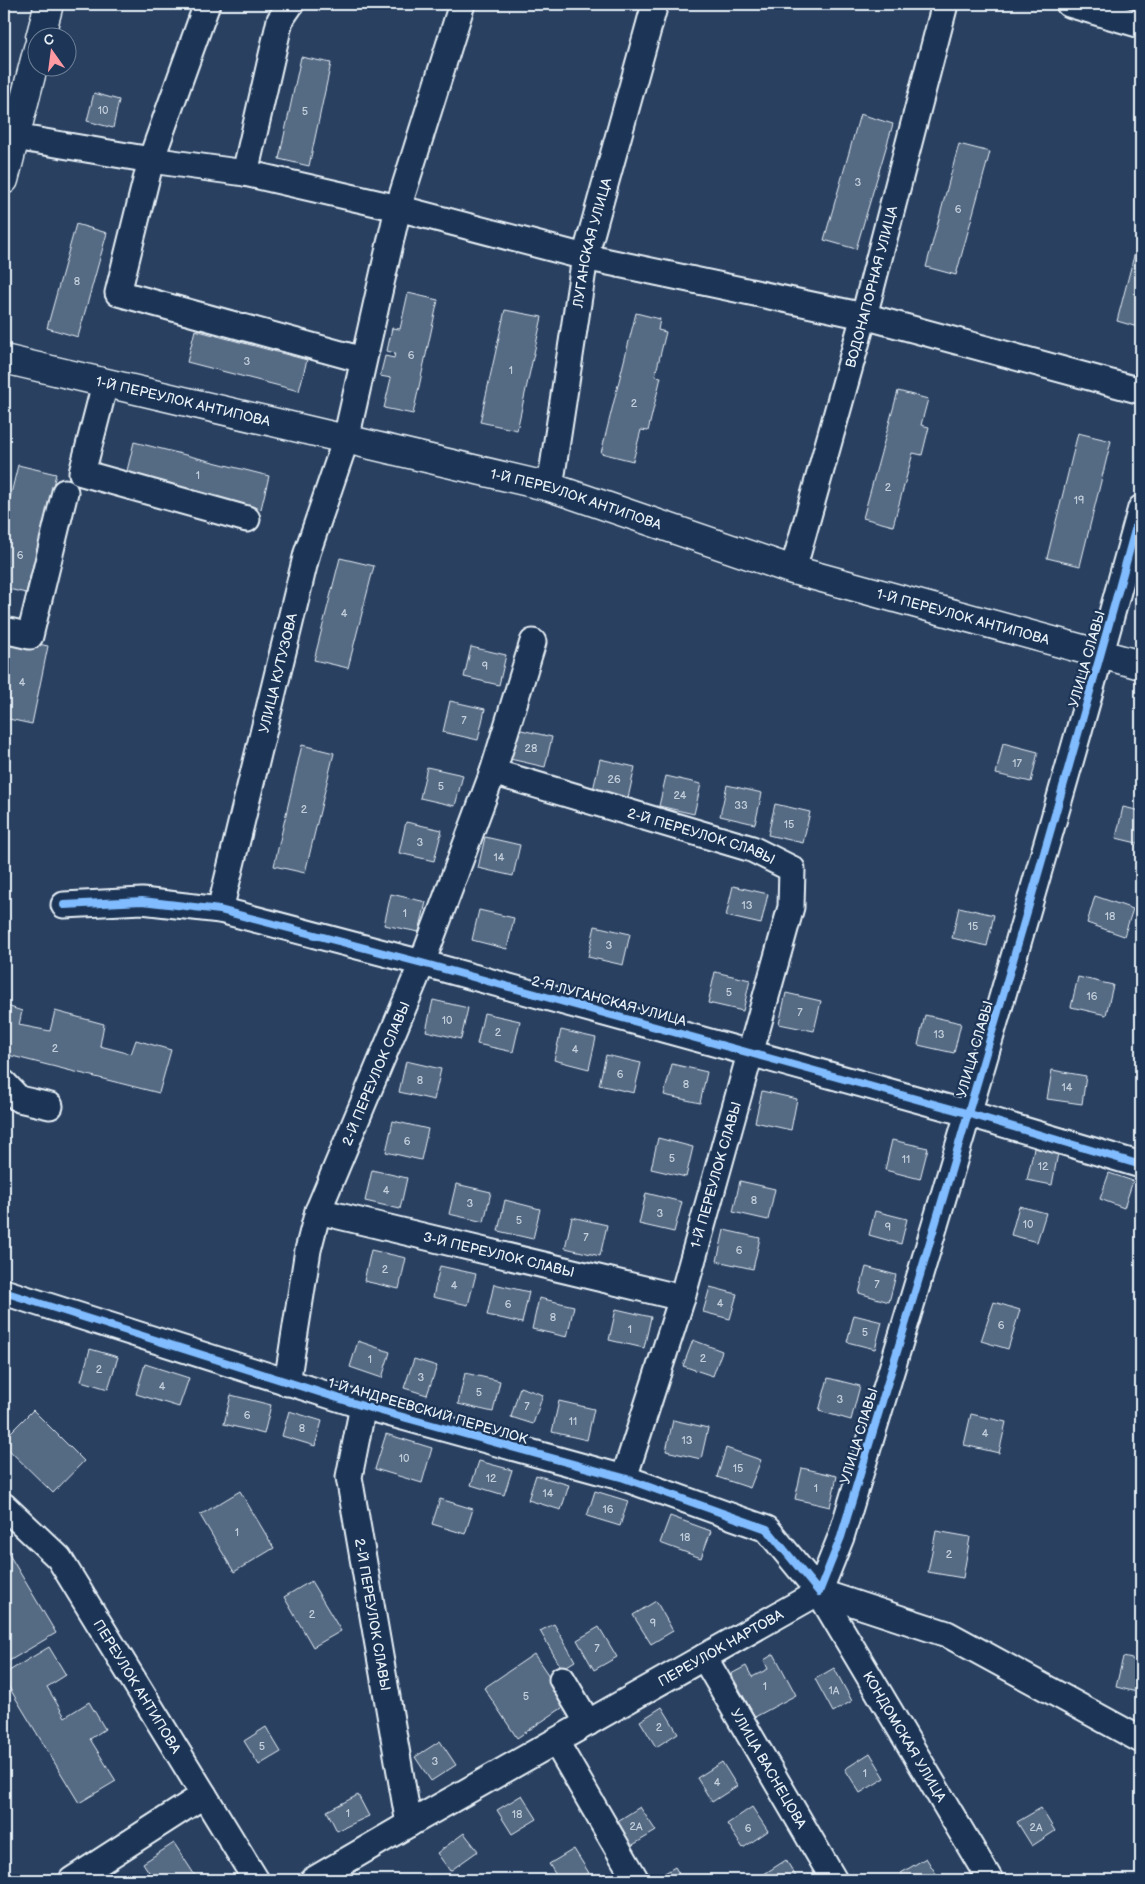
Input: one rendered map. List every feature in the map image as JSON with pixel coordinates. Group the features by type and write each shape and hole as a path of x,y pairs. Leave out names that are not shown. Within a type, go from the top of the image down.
{"main road":[{"path":"43,28 49,4"},
{"path":"4,180 30,78"},
{"name":"1-Й ПЕРЕУЛОК АНТИПОВА","path":"4,359 550,487 793,570 1141,665"}],"street":[{"path":"207,4 151,160 118,293 363,360"},
{"path":"244,173 280,20 291,4"},
{"name":"УЛИЦА КУТУЗОВА","path":"220,910 307,553 346,438 398,208 462,4"},
{"name":"ЛУГАНСКАЯ УЛИЦА","path":"550,487 585,257 656,4"},
{"name":"ВОДОНАПОРНАЯ УЛИЦА","path":"793,570 864,316 945,4"},
{"path":"1069,4 1141,24"},
{"path":"15,137 151,160 244,173 398,208 585,257 864,316 1141,391"},
{"path":"105,384 82,473 247,519"},
{"path":"4,630 30,636 64,492"},
{"name":"УЛИЦА СЛАВЫ","path":"819,1592 841,1537 970,1114 1141,508"},
{"name":"2-Й ПЕРЕУЛОК СЛАВЫ","path":"287,1383 308,1250 318,1211 422,963 493,772 533,642"},
{"name":"2-Й ПЕРЕУЛОК СЛАВЫ","path":"493,772 752,850 792,869"},
{"name":"1-Й ПЕРЕУЛОК СЛАВЫ","path":"624,1478 682,1298 791,907 792,869"},
{"name":"2-Я ЛУГАНСКАЯ УЛИЦА","path":"64,906 142,901 220,910 750,1053 970,1114 1141,1165"},
{"path":"4,1083 18,1099 50,1106"},
{"name":"3-Й ПЕРЕУЛОК СЛАВЫ","path":"318,1211 682,1298"},
{"name":"1-Й АНДРЕЕВСКИЙ ПЕРЕУЛОК","path":"4,1292 287,1383 624,1478 767,1529 819,1592"},
{"name":"2-Й ПЕРЕУЛОК СЛАВЫ","path":"364,1406 349,1477 409,1824"},
{"name":"ПЕРЕУЛОК АНТИПОВА","path":"4,1506 59,1558 256,1880"},
{"path":"819,1592 947,1634 1141,1740"},
{"name":"ПЕРЕУЛОК НАРТОВА","path":"313,1880 819,1592"},
{"name":"КОНДОМСКАЯ УЛИЦА","path":"819,1592 990,1880"},
{"name":"УЛИЦА ВАСНЕЦОВА","path":"704,1657 834,1880"},
{"path":"562,1679 588,1723"},
{"path":"556,1742 636,1880"},
{"path":"72,1880 204,1795"}],"building":[{"path":"301,57 331,63 309,166 279,159"},
{"path":"94,93 119,100 113,128 87,121"},
{"path":"860,114 893,124 856,249 824,240"},
{"path":"959,144 990,152 956,275 926,267"},
{"path":"76,224 107,233 78,337 47,328"},
{"path":"1141,229 1141,328 1117,321"},
{"path":"408,293 438,300 413,414 384,408 391,378 380,376 385,356 394,358 395,353 387,351 392,328 400,329"},
{"path":"505,310 542,317 517,430 480,422"},
{"path":"636,313 660,319 658,330 666,332 655,376 661,377 648,431 641,430 633,461 601,453"},
{"path":"195,330 307,360 299,391 187,362"},
{"path":"898,391 928,399 921,425 929,427 922,455 913,453 893,526 863,518"},
{"path":"1078,433 1111,441 1080,566 1047,558"},
{"path":"134,442 269,476 261,509 126,475"},
{"path":"18,465 56,474 26,593 4,588 4,523"},
{"path":"340,558 374,566 348,668 314,660"},
{"path":"4,637 48,646 32,724 4,718"},
{"path":"471,647 506,655 499,685 464,677"},
{"path":"450,701 485,709 478,740 443,732"},
{"path":"517,729 552,737 545,767 510,759"},
{"path":"1003,743 1038,752 1031,782 996,774"},
{"path":"302,745 334,753 305,873 274,866"},
{"path":"600,759 635,767 628,798 593,790"},
{"path":"427,767 463,775 455,806 420,798"},
{"path":"666,776 701,784 694,814 659,806"},
{"path":"727,785 762,793 755,824 720,816"},
{"path":"775,804 810,812 803,843 768,835"},
{"path":"1123,807 1141,811 1141,844 1116,838"},
{"path":"406,822 442,830 434,861 399,853"},
{"path":"485,837 520,845 513,876 478,868"},
{"path":"733,886 768,894 761,924 726,916"},
{"path":"391,894 426,902 419,932 384,925"},
{"path":"1095,896 1133,909 1124,936 1087,923"},
{"path":"959,907 994,915 987,946 952,938"},
{"path":"479,910 514,918 507,949 472,940"},
{"path":"595,926 630,934 623,965 588,957"},
{"path":"715,972 750,980 743,1011 708,1003"},
{"path":"1078,977 1113,985 1106,1015 1071,1007"},
{"path":"786,993 821,1001 814,1031 779,1024"},
{"path":"433,1000 468,1008 461,1039 426,1031"},
{"path":"4,1005 22,1011 19,1025 50,1031 55,1011 104,1024 100,1046 131,1054 136,1040 171,1050 159,1093 4,1054"},
{"path":"484,1013 520,1021 513,1052 477,1044"},
{"path":"925,1015 961,1023 954,1053 918,1045"},
{"path":"561,1030 596,1038 589,1069 554,1060"},
{"path":"606,1055 641,1063 634,1093 599,1085"},
{"path":"406,1061 441,1069 434,1100 399,1092"},
{"path":"672,1064 707,1072 700,1103 664,1095"},
{"path":"1052,1070 1086,1076 1082,1104 1047,1099"},
{"path":"762,1091 797,1099 791,1130 755,1122"},
{"path":"393,1121 428,1129 421,1160 386,1152"},
{"path":"658,1138 693,1147 686,1177 651,1169"},
{"path":"892,1140 928,1148 920,1179 885,1170"},
{"path":"1034,1148 1058,1153 1052,1185 1027,1180"},
{"path":"372,1170 407,1178 400,1209 365,1201"},
{"path":"1109,1173 1133,1181 1124,1208 1100,1199"},
{"path":"740,1181 775,1189 768,1220 733,1212"},
{"path":"456,1184 491,1192 484,1222 449,1214"},
{"path":"646,1193 682,1202 674,1232 639,1224"},
{"path":"505,1200 540,1209 533,1239 498,1231"},
{"path":"1019,1206 1046,1213 1037,1242 1011,1235"},
{"path":"875,1211 907,1219 901,1244 869,1235"},
{"path":"572,1217 607,1225 600,1256 565,1248"},
{"path":"724,1230 760,1238 753,1269 717,1261"},
{"path":"371,1250 406,1258 399,1289 364,1281"},
{"path":"440,1266 476,1274 468,1305 433,1297"},
{"path":"866,1267 896,1275 889,1302 859,1293"},
{"path":"494,1284 529,1292 522,1323 487,1315"},
{"path":"710,1287 737,1294 730,1319 703,1312"},
{"path":"539,1298 574,1306 567,1337 532,1329"},
{"path":"994,1302 1020,1310 1008,1349 981,1341"},
{"path":"616,1309 651,1317 644,1348 609,1340"},
{"path":"854,1315 882,1322 875,1349 847,1342"},
{"path":"693,1340 722,1351 713,1376 683,1366"},
{"path":"358,1341 390,1352 382,1378 350,1367"},
{"path":"90,1349 118,1357 108,1389 81,1381"},
{"path":"414,1359 437,1366 427,1395 404,1388"},
{"path":"145,1364 189,1378 179,1407 136,1394"},
{"path":"465,1373 500,1381 493,1412 458,1404"},
{"path":"828,1378 860,1386 851,1420 819,1411"},
{"path":"520,1387 543,1395 533,1424 511,1417"},
{"path":"231,1395 271,1405 264,1434 224,1424"},
{"path":"559,1401 594,1409 587,1440 552,1432"},
{"path":"33,1410 84,1461 53,1493 4,1445 4,1439"},
{"path":"289,1411 322,1421 315,1446 282,1436"},
{"path":"971,1414 1006,1422 999,1453 964,1445"},
{"path":"673,1420 708,1428 701,1459 666,1451"},
{"path":"386,1434 432,1448 422,1483 375,1469"},
{"path":"726,1448 761,1460 750,1488 717,1477"},
{"path":"479,1461 512,1470 504,1495 471,1485"},
{"path":"802,1468 837,1476 830,1507 795,1499"},
{"path":"536,1475 569,1485 561,1510 528,1500"},
{"path":"240,1491 274,1548 234,1572 200,1515"},
{"path":"595,1491 628,1501 620,1526 587,1516"},
{"path":"440,1499 473,1509 465,1534 432,1524"},
{"path":"670,1516 711,1531 701,1558 660,1543"},
{"path":"936,1531 970,1537 963,1578 928,1572"},
{"path":"4,1546 56,1633 4,1664"},
{"path":"311,1581 341,1631 313,1647 284,1597"},
{"path":"656,1601 673,1631 651,1644 633,1615"},
{"path":"554,1624 575,1661 562,1669 540,1631"},
{"path":"599,1627 617,1657 594,1670 577,1640"},
{"path":"49,1647 66,1675 47,1687 65,1717 89,1702 105,1729 90,1739 116,1781 79,1803 4,1679 4,1674"},
{"path":"534,1654 568,1704 517,1738 484,1688"},
{"path":"774,1654 796,1695 755,1717 731,1674 746,1666 752,1677 768,1669 764,1660"},
{"path":"1123,1657 1141,1661 1141,1693 1116,1687"},
{"path":"834,1668 852,1701 833,1712 815,1679"},
{"path":"662,1707 678,1733 656,1747 640,1721"},
{"path":"266,1727 281,1752 259,1765 244,1741"},
{"path":"440,1741 456,1765 431,1781 415,1757"},
{"path":"870,1753 885,1778 860,1793 845,1769"},
{"path":"722,1762 737,1786 712,1802 697,1778"},
{"path":"358,1795 369,1816 337,1831 327,1811"},
{"path":"522,1795 537,1819 512,1834 497,1810"},
{"path":"640,1807 656,1831 631,1846 616,1822"},
{"path":"752,1807 768,1831 743,1848 727,1824"},
{"path":"1041,1808 1055,1831 1032,1846 1017,1822"},
{"path":"464,1833 478,1851 450,1871 437,1853"},
{"path":"174,1843 198,1880 154,1880 143,1863"},
{"path":"574,1849 589,1873 577,1880 559,1880 549,1864"},
{"path":"926,1858 940,1880 905,1880 901,1873"},
{"path":"786,1860 798,1880 763,1880 761,1876"},
{"path":"675,1867 683,1880 653,1880"},
{"path":"1082,1873 1087,1880 1071,1880"}],"cycle path":[{"path":"4,1292 363,1406 624,1478 767,1529 819,1592 841,1537 957,1152 1069,766 1141,508"},
{"path":"64,905 142,901 220,910 750,1053 970,1114 1141,1165"}]}
